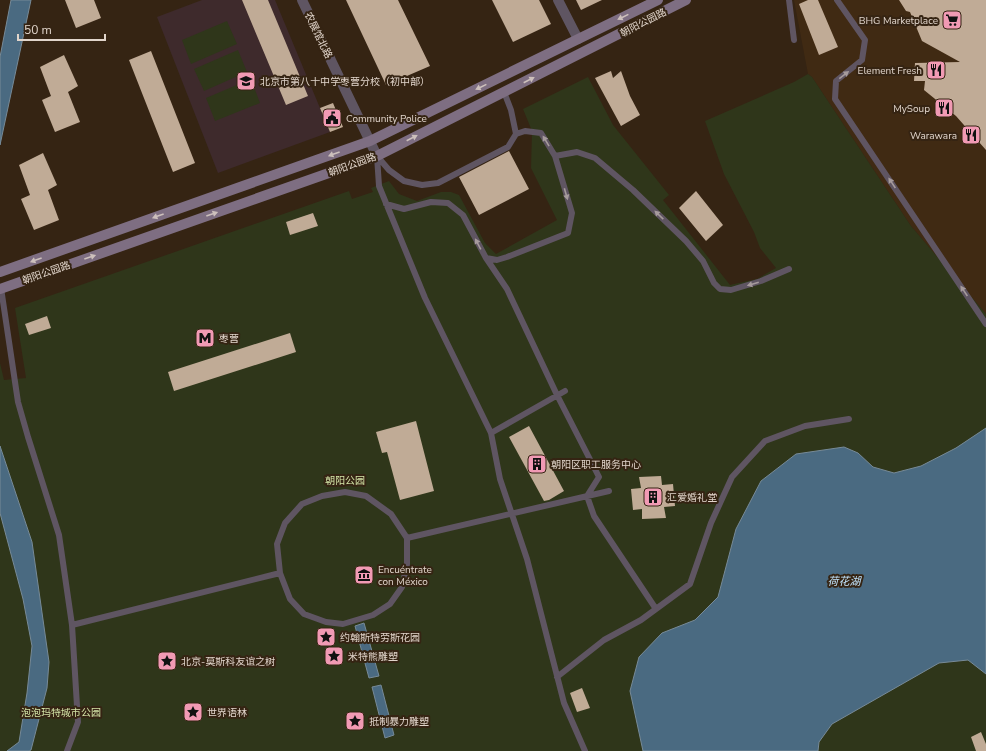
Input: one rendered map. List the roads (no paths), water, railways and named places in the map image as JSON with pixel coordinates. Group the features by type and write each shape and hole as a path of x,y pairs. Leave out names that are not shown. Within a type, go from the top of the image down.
{"main road":[{"name":"朝阳公园路","path":"0,272 370,141 658,0"},
{"name":"朝阳公园路","path":"1,288 378,156 686,0"}],"street":[{"name":"农展馆北路","path":"302,0 378,156"},
{"path":"558,0 578,39"}],"lane":[{"path":"789,0 794,40"},
{"path":"837,0 865,40 862,60 836,81 835,99 986,324"},
{"path":"504,92 511,110 516,134"},
{"path":"378,156 389,170 404,180 422,185 438,183 508,147 516,134 525,131 542,133 556,156 572,213 568,233 507,257 497,260 486,258"},
{"path":"556,156 577,152 594,158 633,190 686,241 703,261 714,283 720,288 731,290 761,282 789,269"},
{"path":"378,156 379,186 424,298 491,433 500,479 527,559 564,703 585,751"},
{"path":"386,204 404,209 431,202 448,203 463,215 486,258 507,288 557,395 599,477 587,496"},
{"path":"1,288 18,402 59,535 72,625 78,722 68,751"},
{"path":"491,433 565,391"},
{"path":"557,677 604,640 642,620 690,584 711,523 732,477 765,441 804,426 849,419"},
{"path":"407,538 609,491"},
{"path":"345,492 366,496 391,514 407,538 407,564 402,587 390,604 373,615 343,624 326,622 304,614 290,599 280,573 277,544 285,524 302,504 322,496 345,492"},
{"path":"587,496 594,516 656,609"},
{"path":"72,625 280,573"}],"water":[{"path":"11,0 31,0 0,145 0,57"},
{"name":"荷花湖","path":"986,428 986,674 968,660 939,663 832,724 819,742 818,751 643,751 630,691 639,657 662,633 695,620 718,597 736,529 761,481 796,454 844,447 858,453 873,467 894,473 921,466 956,448"},
{"path":"0,446 32,542 49,662 47,688 31,750 29,751 7,751 19,742 27,693 32,646 23,599 0,513"},
{"path":"364,623 379,676 369,678 355,626"},
{"path":"381,685 394,735 385,738 372,687"}],"place":[{"name":"BHG Marketplace","path":"952,20"},
{"name":"Element Fresh","path":"936,70"},
{"name":"北京市第八十中学枣营分校（初中部）","path":"246,81"},
{"name":"MySoup","path":"944,108"},
{"name":"Community Police","path":"332,118"},
{"name":"Warawara","path":"971,135"},
{"name":"枣营","path":"205,338"},
{"name":"朝阳区职工服务中心","path":"537,464"},
{"name":"汇爱婚礼堂","path":"653,497"},
{"name":"Encuéntrate con México","path":"364,575"},
{"name":"约翰斯特劳斯花园","path":"326,637"},
{"name":"米特熊雕塑","path":"334,656"},
{"name":"北京-莫斯科友谊之树","path":"167,661"},
{"name":"世界语林","path":"193,712"},
{"name":"抵制暴力雕塑","path":"355,721"}],"park label":[{"name":"朝阳公园","path":"345,480"},
{"name":"泡泡玛特城市公园","path":"61,712"}]}
